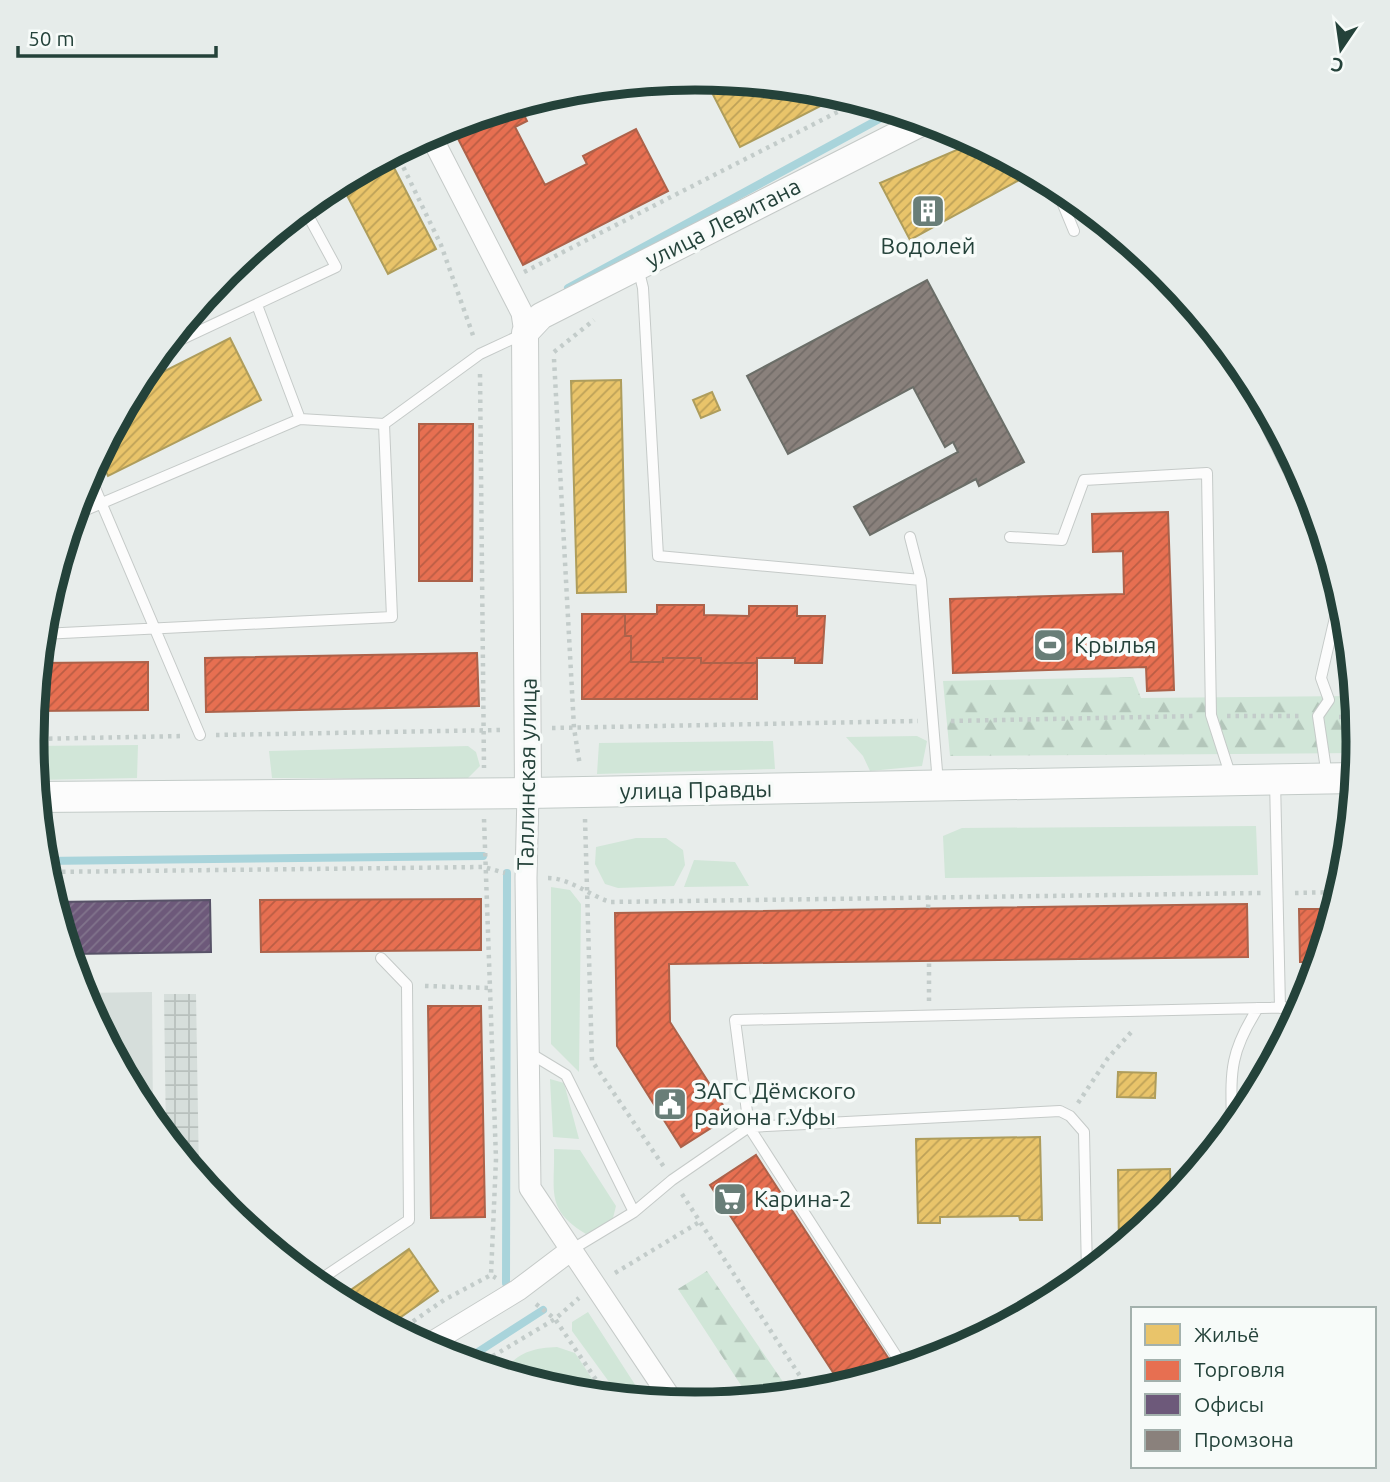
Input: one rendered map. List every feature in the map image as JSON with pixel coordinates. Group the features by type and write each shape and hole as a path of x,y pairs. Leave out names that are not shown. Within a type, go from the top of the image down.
{"main road":[{"name":"улица Правды","path":"46,797 528,793 1341,778"}],"street":[{"name":"улица Левитана","path":"525,333 541,316 913,127"},
{"name":"Таллинская улица","path":"435,144 522,313 525,333 528,729 526,878 530,1188 666,1391"},
{"path":"437,1339 518,1290 571,1250"}],"lane":[{"path":"1063,204 1074,231"},
{"path":"183,339 336,267 309,217"},
{"path":"638,267 643,288 658,556 921,580"},
{"path":"257,305 300,419"},
{"path":"87,509 300,419 384,424 480,354 525,333"},
{"path":"53,633 392,617 384,424"},
{"path":"1010,537 1062,540 1084,480 1207,473 1211,715 1232,780"},
{"path":"95,487 200,736"},
{"path":"910,537 921,580 938,786"},
{"path":"1336,626 1321,678 1329,700 1318,716 1341,778"},
{"path":"1275,779 1280,1008"},
{"path":"325,1276 410,1220 407,985 381,958"},
{"path":"1233,1107 1233,1058 1239,1039 1258,1008"},
{"path":"899,1360 749,1127 735,1020 1289,1008"},
{"path":"528,1052 566,1075 634,1212"},
{"path":"571,1250 634,1212 673,1180 749,1127 1060,1111 1070,1116 1084,1132 1087,1261"}],"path":[{"path":"523,273 846,108"},
{"path":"400,161 441,246 480,354 484,867 496,1159 491,1275"},
{"path":"554,352 574,728 584,792 592,1060 701,1221 805,1383"},
{"path":"44,738 1211,715 1345,717"},
{"path":"57,872 484,867 526,878 561,878 588,895 610,902 1328,892"},
{"path":"928,908 929,896"},
{"path":"929,961 929,1015"},
{"path":"407,985 490,988"},
{"path":"1070,1116 1108,1058 1152,1010"},
{"path":"488,1359 555,1319 594,1285 701,1221"},
{"path":"491,1275 518,1290 555,1319 600,1385"},
{"path":"407,1325 443,1300 491,1275"}],"shaded area":[{"path":"152,992 153,1101 131,1067 94,993"},
{"path":"164,994 196,994 199,1162 166,1120"}],"green space":[{"path":"1133,677 1141,698 1345,696 1346,753 950,756 943,681"},
{"path":"917,736 927,741 922,766 870,771 863,756 846,737"},
{"path":"773,741 775,769 597,774 599,743"},
{"path":"138,745 137,778 45,780 44,746"},
{"path":"468,746 476,752 480,766 467,779 272,778 269,751"},
{"path":"1256,826 1258,875 945,878 943,836 962,828"},
{"path":"636,838 666,838 683,850 685,865 674,886 618,888 605,884 595,864 596,847"},
{"path":"694,860 735,862 749,886 684,887"},
{"path":"551,887 570,890 581,904 579,1072 551,1044"},
{"path":"550,1079 564,1083 579,1139 553,1137"},
{"path":"554,1149 580,1150 616,1206 612,1222 586,1234 564,1216 555,1198"},
{"path":"707,1271 786,1386 744,1390 678,1289"},
{"path":"588,1312 638,1390 613,1387 572,1331 572,1322"},
{"path":"557,1347 575,1353 596,1385 510,1365 526,1352"}],"building: Жильё":[{"path":"711,90 780,95 826,103 740,147"},
{"name":"Водолей","path":"962,147 1021,179 910,240 880,183"},
{"path":"392,165 436,249 388,274 345,192"},
{"path":"230,338 261,400 108,476 104,468 111,453 157,375"},
{"path":"621,380 626,592 577,593 571,381"},
{"path":"712,392 720,410 701,418 693,400"},
{"path":"1118,1072 1156,1073 1155,1098 1117,1097"},
{"path":"1040,1137 1042,1220 1020,1220 1019,1216 940,1217 940,1223 918,1223 916,1139"},
{"path":"1170,1169 1171,1186 1119,1235 1118,1170"},
{"path":"409,1249 438,1291 397,1320 348,1292"}],"building: Торговля":[{"path":"523,113 527,121 515,127 545,185 587,164 583,156 636,129 668,191 523,265 456,135"},
{"path":"419,424 473,424 472,581 419,581"},
{"path":"1168,512 1174,690 1147,691 1146,667 953,673 950,599 1124,594 1123,551 1093,552 1092,514"},
{"path":"657,605 704,605 704,615 749,616 749,606 797,606 797,616 825,616 822,663 795,663 795,658 757,658 757,663 701,663 701,658 663,658 663,662 631,662 631,636 625,636 625,614 657,614"},
{"path":"582,614 625,614 625,636 631,636 631,662 663,662 663,658 701,658 701,663 757,663 757,699 582,699"},
{"path":"477,653 479,706 206,712 205,658"},
{"path":"148,662 148,710 45,711 48,663"},
{"path":"481,899 481,950 261,952 260,900"},
{"path":"1247,904 1248,957 669,964 670,1022 730,1116 681,1147 617,1046 615,913"},
{"path":"1299,909 1324,909 1308,962 1300,962"},
{"path":"428,1006 481,1006 485,1217 431,1218"},
{"path":"756,1155 891,1362 836,1377 710,1185"}],"building: Офисы":[{"path":"210,900 211,952 79,954 64,902"}],"building: Промзона":[{"path":"927,280 1024,462 979,486 976,479 870,535 854,507 958,452 953,442 945,447 913,387 788,454 747,376"}],"waterway":[{"path":"568,288 882,117"},
{"path":"55,861 483,856"},
{"path":"506,1283 507,873"},
{"path":"475,1354 543,1310"}],"place":[{"name":"Водолей","path":"928,211"},
{"name":"Крылья","path":"1050,645"},
{"name":"ЗАГС Дёмского района г.Уфы","path":"670,1104"},
{"name":"Карина-2","path":"730,1199"}]}
